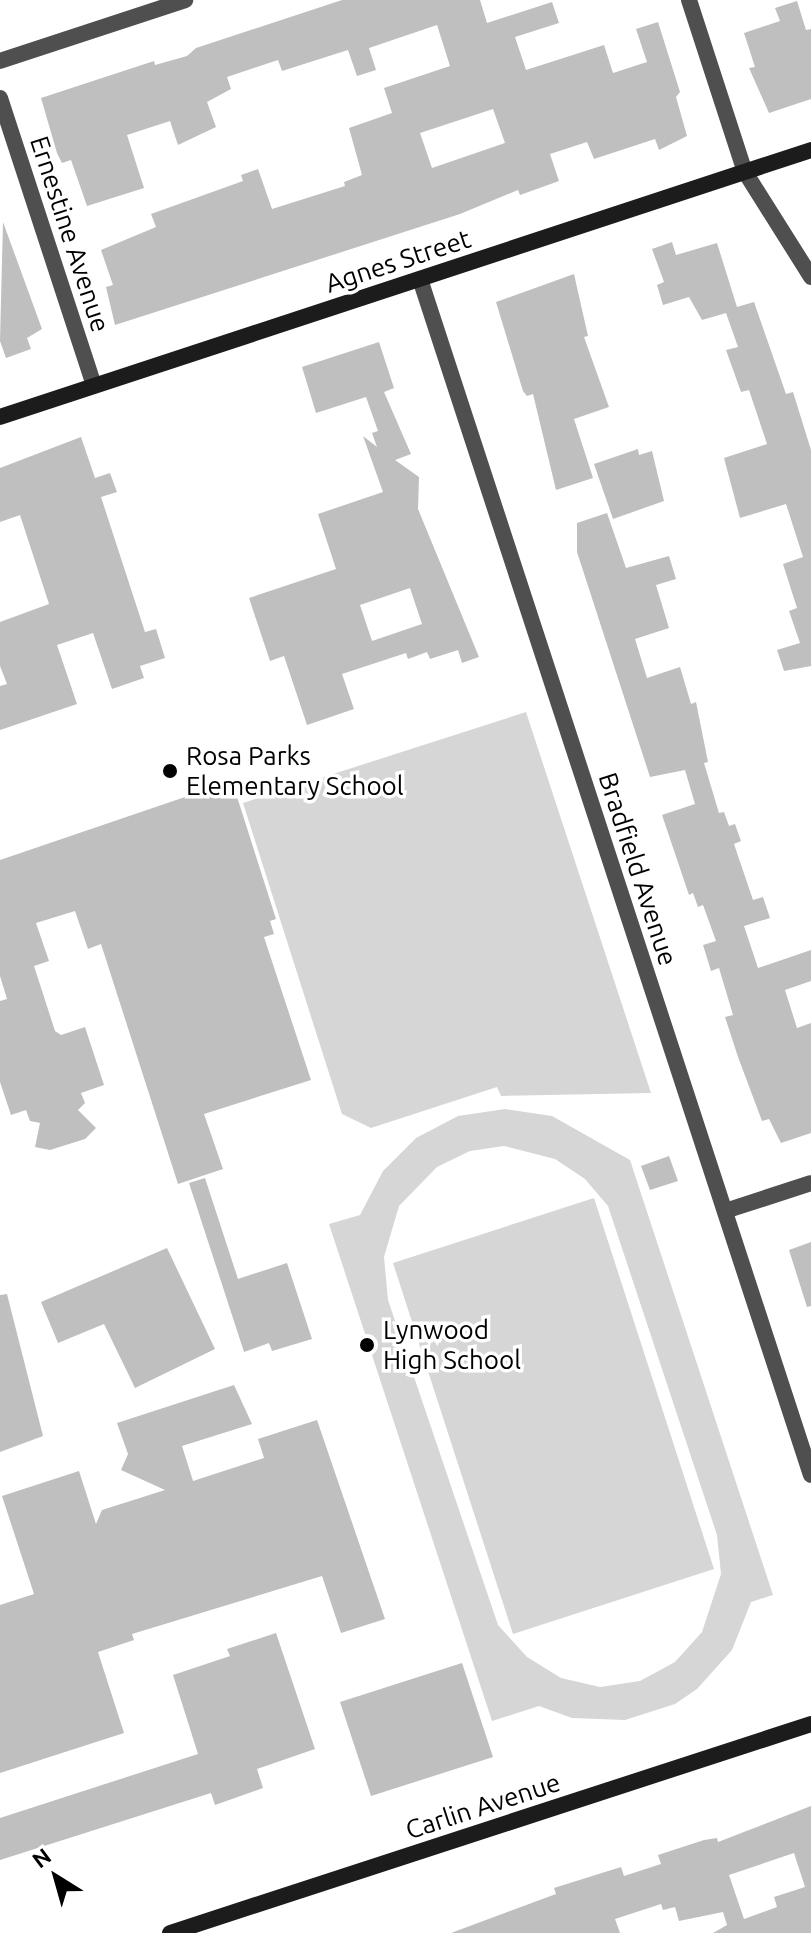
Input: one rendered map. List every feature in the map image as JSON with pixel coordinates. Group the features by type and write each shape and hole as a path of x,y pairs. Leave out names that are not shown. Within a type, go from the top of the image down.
{"street":[{"path":"0,61 185,0"},
{"path":"689,0 745,172 811,277"},
{"name":"Ernestine Avenue","path":"0,98 94,385"},
{"name":"Agnes Street","path":"0,417 811,150"},
{"name":"Bradfield Avenue","path":"420,279 811,1475"},
{"path":"725,1211 811,1183"},
{"name":"Carlin Avenue","path":"170,1933 811,1724"}],"shaded area":[{"path":"526,712 651,1093 501,1096 497,1087 371,1128 342,1114 243,803"},
{"path":"505,1109 552,1116 630,1160 773,1595 751,1602 732,1650 697,1689 675,1704 625,1720 572,1718 539,1706 492,1721 329,1224 360,1215 383,1171 416,1138 458,1116","holes":["504,1146 555,1159 585,1179 608,1206 717,1535 721,1574 702,1632 675,1662 640,1681 600,1687 561,1678 527,1657 498,1625 388,1300 384,1257 399,1206 437,1167 470,1151"]},
{"path":"594,1198 714,1569 513,1634 393,1263"}],"building":[{"path":"342,0 480,0 487,23 552,2 559,23 515,37 526,70 604,45 613,73 647,62 636,29 658,22 680,92 676,97 687,136 659,150 655,139 594,159 587,142 550,154 559,181 520,195 518,190 460,214 115,325 106,287 113,285 101,250 156,227 151,214 243,181 241,175 258,169 272,209 345,186 344,182 362,175 349,128 392,113 384,88 450,66 437,25 369,48 376,70 357,76 348,50 282,71 278,60 227,77 231,89 207,102 216,127 178,145 170,121 127,135 144,188 87,206 71,160 62,163 57,153 41,98 154,61 155,65 187,56 196,48","holes":["493,109 505,143 432,168 420,133"]},
{"path":"797,1 806,30 811,29 811,99 769,113 749,68 755,67 744,33 780,21 775,8"},
{"path":"3,222 42,329 27,338 31,349 6,358 0,341"},
{"path":"672,242 676,255 717,243 737,307 754,302 786,394 793,392 811,450 811,666 784,671 777,650 800,643 789,611 797,608 783,564 803,557 786,504 740,518 724,458 767,444 749,390 741,392 726,350 738,347 726,313 702,320 689,297 663,305 657,285 664,282 652,249"},
{"path":"574,274 588,336 584,337 609,407 574,419 593,478 556,490 533,394 527,396 523,391 496,302"},
{"path":"379,342 394,388 384,392 411,454 395,460 419,477 418,509 479,657 462,663 458,650 430,659 427,652 408,659 406,653 342,674 354,709 307,725 284,656 270,661 249,598 336,569 318,514 383,492 363,436 377,447 372,433 378,431 366,397 316,413 302,367","holes":["410,588 422,624 372,641 360,605"]},
{"path":"81,437 95,478 110,473 117,492 101,497 145,632 156,629 165,658 140,666 144,678 112,689 93,633 57,645 77,704 0,730 0,686 7,684 0,666 0,622 49,604 20,515 0,522 0,468"},
{"path":"638,449 639,455 652,451 664,501 613,519 594,464"},
{"path":"607,513 626,568 669,556 676,579 656,585 669,628 635,639 647,678 680,667 691,704 696,702 708,762 704,763 719,813 724,812 729,826 735,824 741,841 734,844 753,900 763,897 770,918 744,926 758,968 811,950 811,981 785,990 797,1028 811,1023 811,1133 781,1143 769,1119 762,1121 738,1057 725,1017 733,1015 719,968 711,971 703,945 716,941 703,905 698,907 693,893 689,895 662,815 695,804 685,770 650,777 577,552 577,523"},
{"path":"232,781 276,919 270,921 274,934 264,937 311,1080 204,1114 223,1169 178,1184 101,944 88,949 75,911 36,923 49,961 34,966 55,1031 61,1035 85,1027 104,1085 81,1093 85,1103 78,1110 96,1128 85,1139 50,1150 35,1147 40,1123 30,1121 26,1110 11,1115 0,1082 0,1001 7,999 0,976 0,860"},
{"path":"669,1156 678,1181 650,1190 641,1166"},
{"path":"205,1178 238,1279 287,1263 312,1339 272,1351 269,1343 244,1352 189,1183"},
{"path":"811,1242 811,1306 807,1307 789,1250"},
{"path":"167,1248 215,1349 135,1388 104,1324 58,1343 41,1302"},
{"path":"7,1294 43,1436 0,1452 0,1295"},
{"path":"234,1385 252,1424 182,1446 193,1481 264,1458 258,1439 317,1420 385,1619 341,1633 322,1576 132,1634 134,1640 98,1652 124,1733 0,1773 0,1605 34,1594 2,1496 79,1471 96,1524 102,1510 165,1490 121,1470 128,1454 117,1423"},
{"path":"276,1633 315,1749 257,1769 263,1788 215,1805 211,1793 0,1860 0,1818 198,1754 173,1675 230,1656 227,1649"},
{"path":"462,1663 493,1757 371,1796 340,1702"},
{"path":"811,1806 811,1933 713,1933 727,1925 723,1912 679,1921 675,1907 663,1910 661,1904 615,1919 620,1933 451,1933 556,1894 554,1888 621,1867 624,1876 661,1864 658,1855 704,1840 717,1838 718,1842","holes":["794,1853 805,1887 774,1897 777,1907 744,1919 729,1875"]}],"place":[{"name":"Rosa Parks Elementary School","path":"170,771"},
{"name":"Lynwood High School","path":"367,1345"}]}
